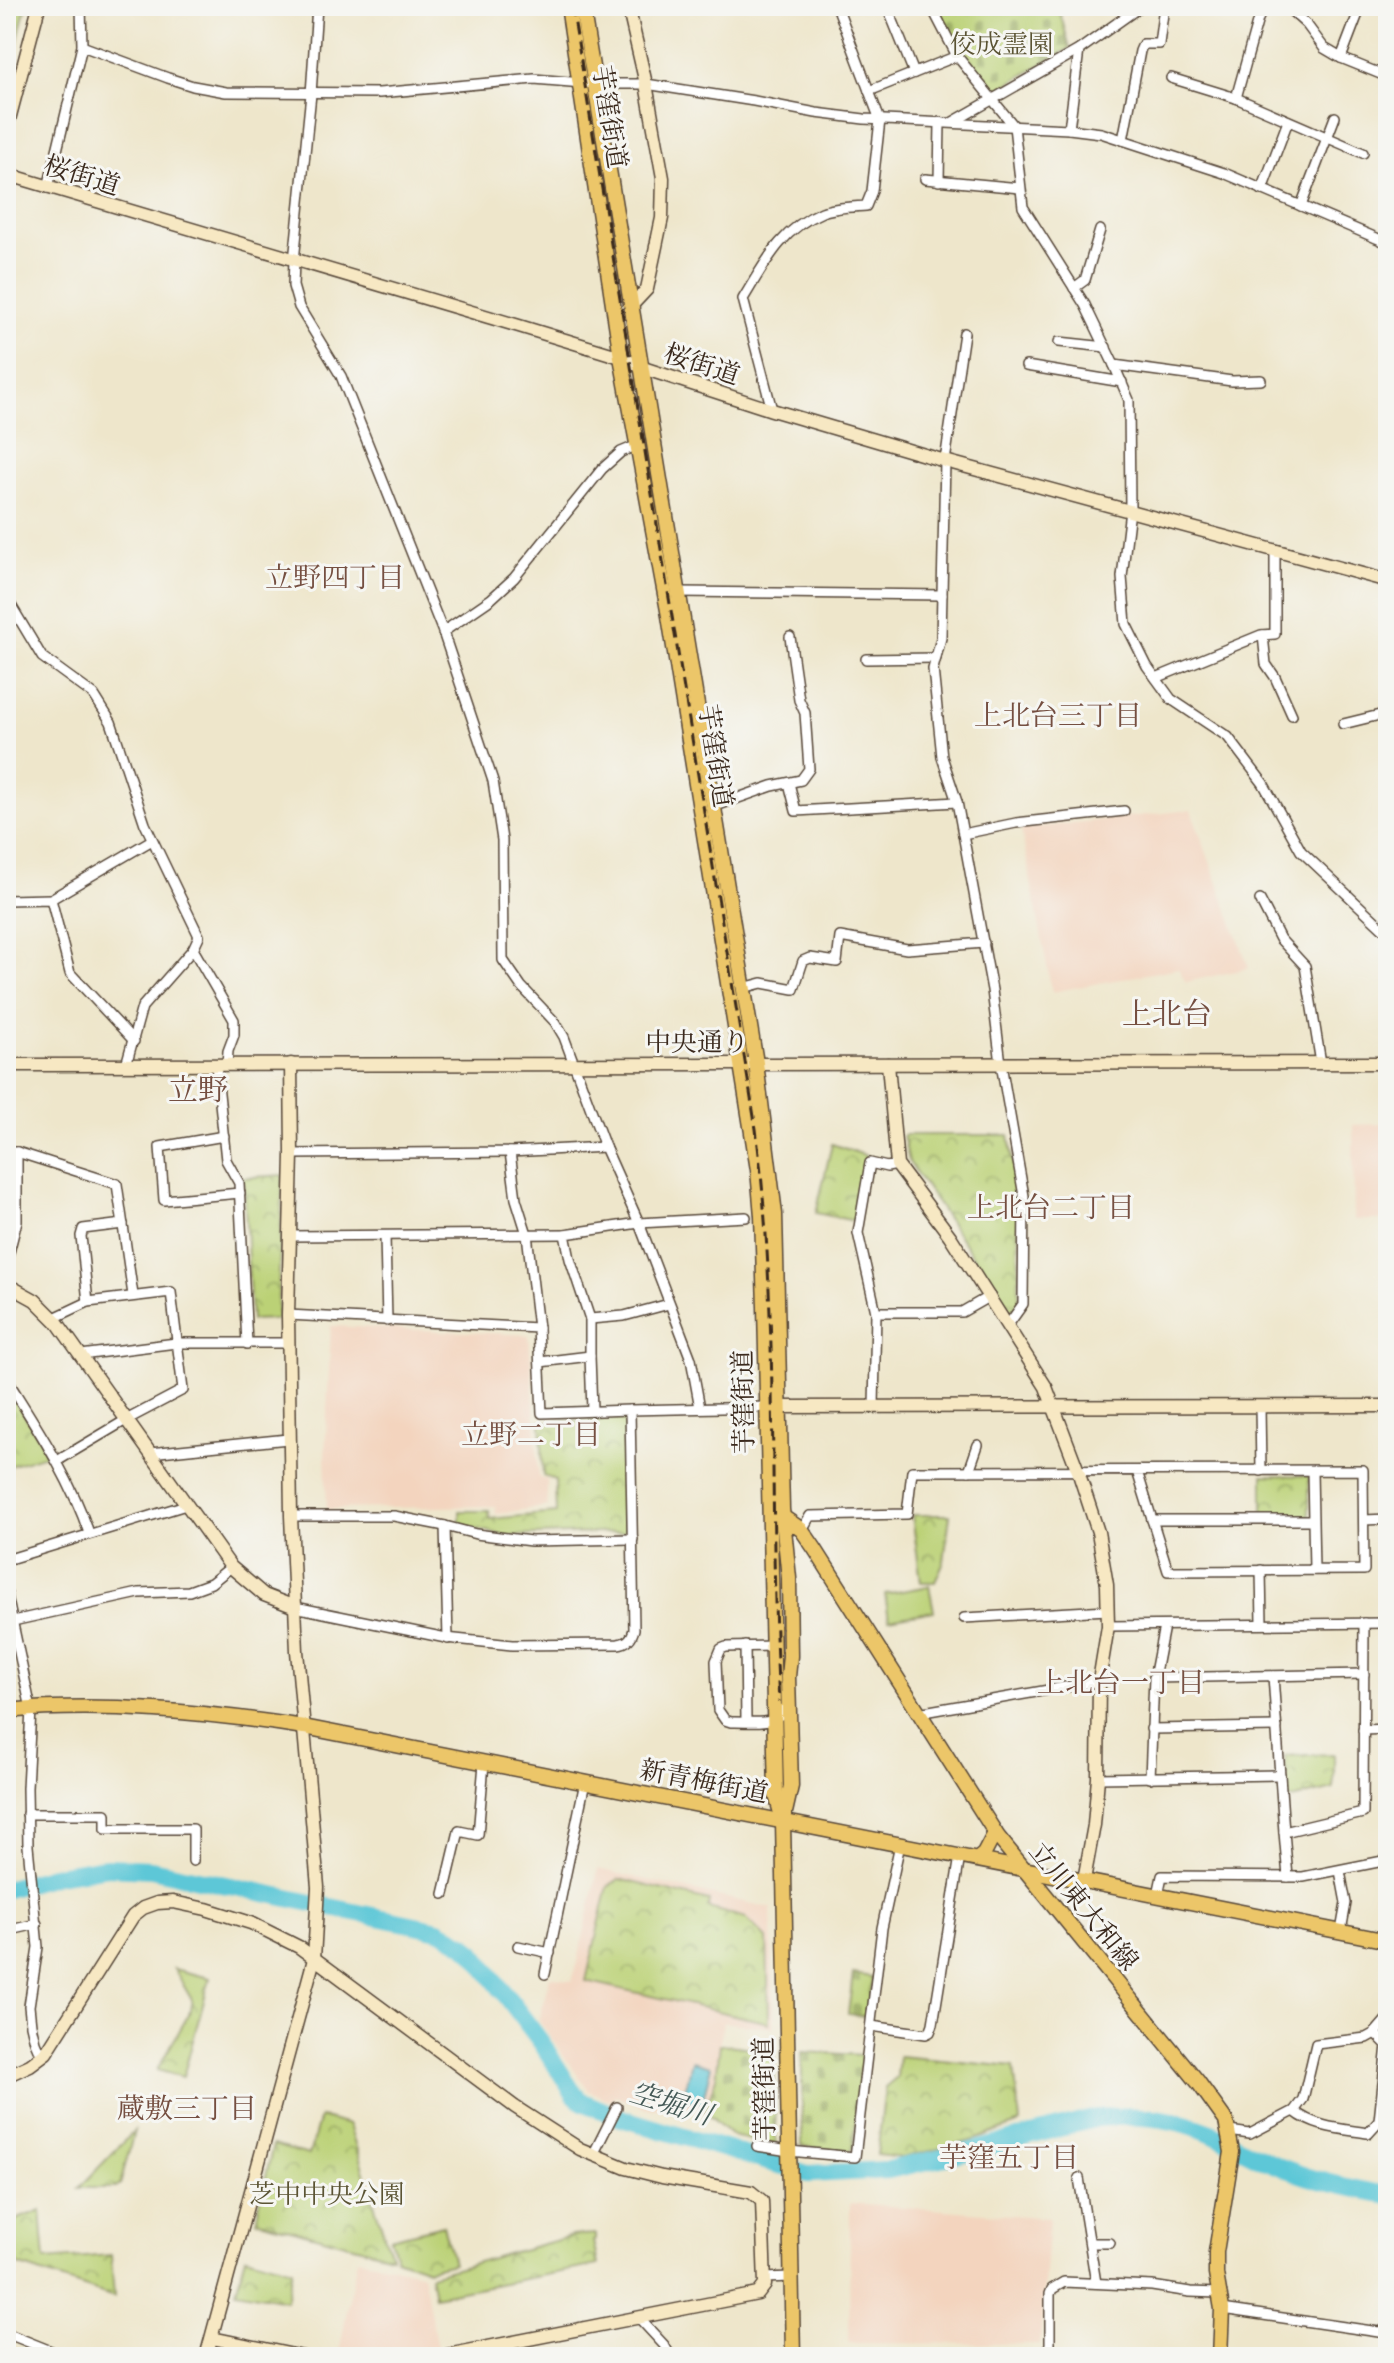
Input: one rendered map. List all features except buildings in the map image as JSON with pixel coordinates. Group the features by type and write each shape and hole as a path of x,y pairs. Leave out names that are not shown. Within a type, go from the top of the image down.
{"main road":[{"name":"芋窪街道","path":"568,6 588,83 632,305 743,988 774,1407 776,1517 772,1646 776,1795 783,1821"},
{"name":"芋窪街道","path":"582,6 588,83 621,357 748,1063"},
{"name":"芋窪街道","path":"776,1517 789,1578 791,1786 783,1821 793,2357"},
{"name":"立川東大和線","path":"776,1517 802,1530 995,1833 1020,1867 1198,2082 1226,2121 1232,2152 1216,2252 1222,2309 1220,2357"},
{"name":"新青梅街道","path":"6,1711 172,1711 304,1727 1388,1941"},
{"path":"978,1859 995,1833"}],"street":[{"path":"6,131 39,6"},
{"path":"48,188 82,46 81,6"},
{"path":"317,6 293,286 299,307 341,376 443,632 493,781 502,840 503,960 564,1037 691,1359 700,1408"},
{"path":"628,6 663,178 662,218 647,289 632,305"},
{"path":"772,410 743,299 775,246 793,229 824,211 866,206 872,191 880,120 837,6"},
{"path":"887,6 914,73"},
{"path":"931,6 957,56 1014,126 1023,207 1074,288 1106,347 1129,400 1130,510 1122,577 1126,624 1147,666 1171,699 1228,737 1263,783 1301,851 1388,933"},
{"path":"953,122 1079,50 1141,6"},
{"path":"1123,140 1140,51 1143,44 1159,44 1164,6"},
{"path":"1236,98 1264,6"},
{"path":"1286,6 1307,25 1324,48 1388,77"},
{"path":"1341,58 1361,6"},
{"path":"82,46 193,86 226,92 379,93 534,79 646,84 816,113 880,120 1101,133 1224,173 1388,243"},
{"path":"1069,129 1079,50"},
{"path":"869,91 957,56"},
{"path":"1171,78 1236,98 1363,153"},
{"path":"1301,206 1335,117"},
{"path":"1262,190 1288,121"},
{"path":"939,181 940,122"},
{"name":"桜街道","path":"6,174 621,357 643,368 772,410 945,461 1388,581"},
{"path":"925,179 1020,188"},
{"path":"1074,288 1085,280 1100,230"},
{"path":"964,333 945,461 941,638 933,669 942,757 957,802 984,943 1024,1196 1023,1304 1008,1325"},
{"path":"1059,342 1106,347"},
{"path":"1114,365 1232,381 1261,380"},
{"path":"1026,366 1122,382"},
{"path":"443,632 491,599 514,578 602,469 621,452 638,445"},
{"path":"1156,678 1263,635 1275,634 1275,550"},
{"path":"678,592 942,595"},
{"path":"6,597 42,657 94,695 111,722 152,840 199,936 193,949 142,1007 126,1065"},
{"path":"1263,635 1266,664 1292,715"},
{"path":"713,807 772,786 801,780 809,769 805,713 799,700 790,637"},
{"path":"866,659 936,658"},
{"path":"1343,724 1388,713"},
{"path":"789,783 796,811 957,802"},
{"path":"963,834 1016,823 1124,811"},
{"path":"6,900 51,899 152,840"},
{"path":"51,899 70,973 134,1041"},
{"path":"1260,900 1280,939 1305,966 1321,1063"},
{"path":"743,988 762,983 794,989 803,961 810,958 837,962 840,937 907,949 984,943"},
{"path":"193,949 234,1020 234,1035 222,1065 224,1136 226,1160 239,1183 247,1344"},
{"path":"206,2357 314,1959 317,1914 318,1887 295,1607 288,1439 291,1064"},
{"path":"888,1064 897,1165 950,1236 1046,1387 1098,1532 1107,1585 1108,1626 1099,1681 1094,1825 1084,1880"},
{"name":"中央通り","path":"6,1065 1388,1064"},
{"path":"224,1136 160,1147 164,1200 240,1193"},
{"path":"292,1154 510,1152 605,1147"},
{"path":"6,1264 17,1221 11,1207 11,1152 117,1184 133,1295"},
{"path":"510,1152 516,1199 527,1234 538,1328 542,1413 774,1407 1388,1406"},
{"path":"874,1407 876,1312 858,1233 870,1163 887,1167 897,1165"},
{"path":"289,1236 565,1234 639,1223 746,1217"},
{"path":"88,1302 81,1236 83,1229 123,1224"},
{"path":"565,1234 590,1319 592,1410"},
{"path":"385,1236 387,1321"},
{"path":"6,1284 35,1300 54,1318 231,1567 264,1595 295,1607 448,1639 536,1646 623,1644 632,1636 630,1410"},
{"path":"54,1318 88,1302 171,1292 183,1390 57,1461"},
{"path":"876,1312 962,1312 990,1296"},
{"path":"590,1319 624,1316 669,1304"},
{"path":"288,1315 538,1328"},
{"path":"81,1355 176,1343 288,1343"},
{"path":"540,1362 590,1356"},
{"path":"6,1378 57,1461 80,1505 89,1533"},
{"path":"1260,1406 1261,1471"},
{"path":"150,1453 288,1439"},
{"path":"969,1471 978,1445"},
{"path":"802,1530 810,1516 907,1514 912,1471 1363,1470 1364,1570 1168,1571 1137,1471"},
{"path":"1312,1471 1314,1570"},
{"path":"6,1560 186,1505"},
{"path":"291,1516 372,1515 404,1518 476,1534 531,1541 633,1539"},
{"path":"1364,1520 1388,1519"},
{"path":"1152,1520 1312,1520"},
{"path":"445,1526 448,1639"},
{"path":"13,1621 139,1593 189,1591 211,1583 231,1567"},
{"path":"1261,1570 1262,1624"},
{"path":"6,1591 31,1709 27,1814 38,1947 29,2006 35,2042 38,2049 46,2053"},
{"path":"964,1618 1108,1610"},
{"path":"1284,1832 1363,1813 1364,1623"},
{"path":"1108,1626 1388,1623"},
{"path":"1150,1778 1154,1678 1164,1626"},
{"path":"745,1646 746,1721"},
{"path":"772,1646 726,1647 717,1654 718,1710 731,1722 774,1721 783,1713 788,1701"},
{"path":"1154,1678 1364,1674"},
{"path":"1273,1676 1288,1877"},
{"path":"918,1713 1099,1681"},
{"path":"1151,1729 1277,1727"},
{"path":"1363,1730 1388,1729"},
{"path":"444,1894 459,1831 478,1835 484,1763"},
{"path":"1098,1778 1280,1775"},
{"path":"545,1974 585,1782"},
{"path":"27,1814 106,1814 106,1829 193,1829 193,1861"},
{"path":"757,2146 789,2156 855,2157 882,1928 900,1844"},
{"path":"871,2026 930,2032 960,1856"},
{"path":"1158,1895 1162,1876 1288,1877 1340,1871 1388,1860"},
{"path":"1340,1871 1346,1903 1341,1931"},
{"path":"6,2076 30,2065 46,2053 126,1926 143,1908 173,1902 229,1915 287,1941 515,2107 593,2155 650,2174 759,2196 763,2207 765,2278 763,2289 754,2296 639,2318 498,2351 437,2357"},
{"path":"6,1931 37,1924"},
{"path":"518,1946 550,1953"},
{"path":"1229,2131 1250,2134 1294,2111 1303,2099 1316,2044 1366,2038 1388,2018"},
{"path":"1294,2111 1306,2120 1324,2126 1368,2133 1379,2121 1387,2045 1375,2033"},
{"path":"593,2155 617,2107"},
{"path":"1079,2178 1096,2283"},
{"path":"1090,2243 1110,2243"},
{"path":"765,2278 791,2277"},
{"path":"1050,2357 1050,2294 1052,2289 1064,2282 1218,2293"},
{"path":"1222,2309 1379,2332 1388,2328"},
{"path":"639,2318 671,2357"},
{"path":"6,2333 66,2357"},
{"path":"212,2338 303,2357"},
{"path":"1386,2357 1388,2350"}],"shaded area":[{"path":"1191,810 1249,968 1186,982 1178,968 1052,992 1021,829"},
{"path":"1388,1124 1388,1220 1354,1220 1353,1125"},
{"path":"331,1326 529,1335 539,1478 547,1480 547,1506 496,1514 495,1506 327,1509 325,1457"},
{"path":"598,1869 771,1908 774,2028 723,2022 715,2077 704,2113 676,2106 647,2108 615,2095 611,2101 589,2091 539,2021 550,1976 572,1981"},
{"path":"850,2203 1049,2218 1040,2344 849,2343"},
{"path":"357,2258 423,2274 437,2348 339,2353"}],"green space":[{"path":"6,6 26,6 6,87"},
{"name":"佼成霊園","path":"936,6 1058,6 1070,48 994,92 959,51"},
{"path":"903,1135 1009,1135 1018,1196 1019,1306 1014,1311 1010,1311 909,1162"},
{"path":"832,1144 867,1156 855,1221 816,1213"},
{"path":"283,1175 277,1319 251,1320 244,1184 241,1178"},
{"path":"14,1398 49,1454 6,1467 6,1402"},
{"path":"625,1418 627,1532 507,1536 460,1525 460,1511 489,1511 490,1519 556,1513 555,1480 543,1476 541,1422"},
{"path":"1263,1475 1309,1476 1309,1517 1263,1517"},
{"path":"912,1515 950,1515 944,1561 935,1582 921,1582"},
{"path":"929,1586 934,1611 889,1619 885,1594"},
{"path":"1334,1754 1334,1789 1287,1800 1285,1756"},
{"path":"619,1879 709,1901 708,1908 746,1918 767,1939 769,2023 586,1981 608,1886"},
{"path":"174,1969 210,1978 183,2077 157,2070 189,2014 192,2000"},
{"path":"853,1974 872,1977 868,2017 848,2014"},
{"path":"720,2044 774,2051 776,2145 732,2136 705,2112 716,2077"},
{"path":"802,2052 863,2055 853,2148 847,2152 802,2146"},
{"path":"899,2056 1014,2067 1020,2123 971,2141 902,2158 877,2155 885,2088 897,2078"},
{"name":"芝中中央公園","path":"320,2117 349,2125 391,2256 256,2220 273,2145 309,2155"},
{"path":"134,2131 120,2185 116,2188 79,2188"},
{"path":"41,2210 45,2260 111,2255 114,2297 6,2261 6,2224"},
{"path":"443,2225 453,2263 428,2269 396,2258 390,2238"},
{"path":"595,2234 593,2241 598,2265 434,2296 430,2275 572,2236"},
{"path":"246,2256 292,2269 286,2300 236,2291"}],"water":[{"path":"692,2061 711,2066 702,2104 683,2099"}],"waterway":[{"name":"空堀川","path":"6,1889 56,1875 107,1867 151,1869 439,1930 474,1953 541,2042 574,2094 583,2102 621,2118 808,2174 888,2170 1097,2118 1126,2116 1170,2120 1199,2128 1267,2161 1311,2178 1388,2195"}],"railway":[{"path":"572,6 756,1129 771,1343 779,1702"}],"district":[{"name":"立野四丁目","path":"335,577"},
{"name":"上北台三丁目","path":"1058,715"},
{"name":"上北台","path":"1167,1014"},
{"name":"立野","path":"198,1090"},
{"name":"上北台二丁目","path":"1051,1207"},
{"name":"立野二丁目","path":"531,1434"},
{"name":"上北台一丁目","path":"1121,1682"},
{"name":"蔵敷三丁目","path":"187,2108"},
{"name":"芋窪五丁目","path":"1009,2157"}]}
